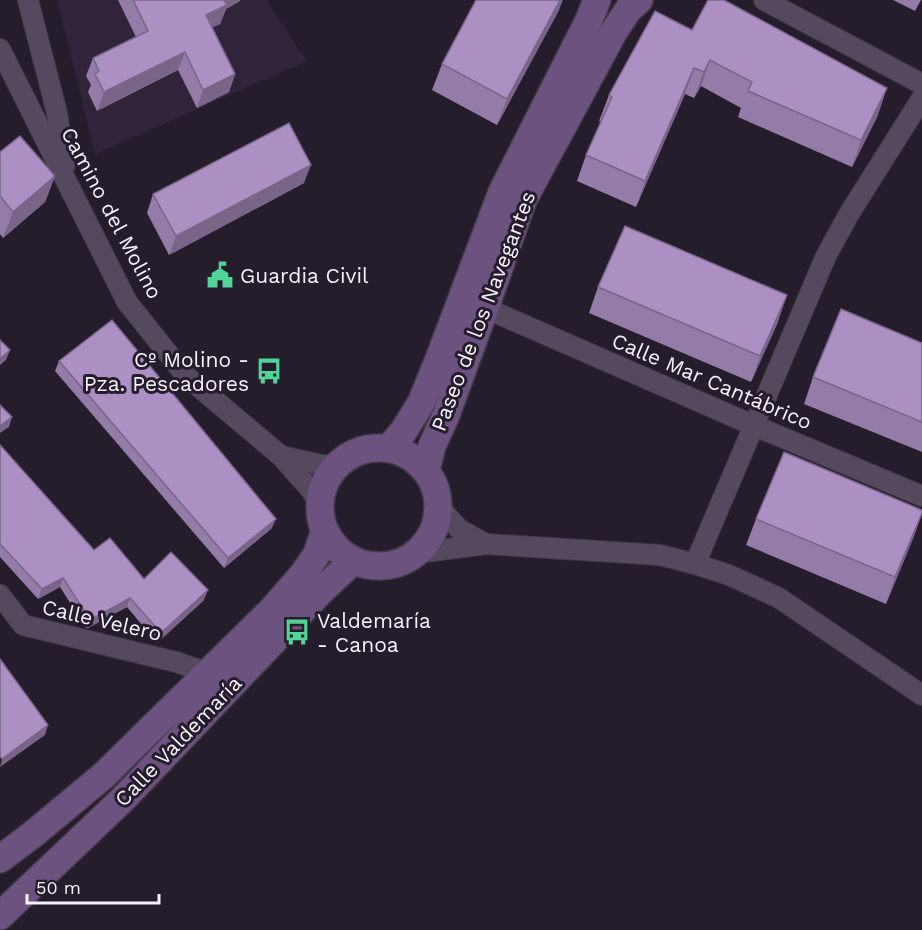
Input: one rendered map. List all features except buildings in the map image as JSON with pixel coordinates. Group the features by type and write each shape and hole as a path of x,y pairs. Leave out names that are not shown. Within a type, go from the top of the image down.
{"main road":[{"name":"Paseo de los Navegantes","path":"388,448 403,432 421,403 502,192 597,0"},
{"name":"Paseo de los Navegantes","path":"426,470 432,446 446,415 523,201 613,33 628,10 639,0"},
{"path":"372,448 388,448 409,455 426,470 435,486 439,507 432,534 417,553 404,562 384,567 352,562 342,555 324,533 319,504 324,483 336,465 353,453 372,448"},
{"name":"Calle Valdemaría","path":"0,859 103,776 272,610 317,554 324,533"},
{"name":"Calle Valdemaría","path":"0,916 123,798 321,591 352,562"}],"street":[{"path":"28,0 57,112 67,183"},
{"path":"764,0 922,84"},
{"name":"Camino del Molino","path":"0,49 127,302 186,376 281,456 319,504"},
{"path":"695,564 826,256 849,214 922,98"},
{"name":"Calle Mar Cantábrico","path":"485,308 922,496"},
{"name":"Camino del Molino","path":"281,456 322,465 336,465"},
{"path":"439,507 459,529 486,544"},
{"path":"417,553 486,544 660,555 695,564 729,575 779,598 922,695"},
{"name":"Calle Velero","path":"0,596 23,625 176,662 196,669 204,676"}],"shaded area":[{"path":"57,0 266,0 307,61 95,154"}],"place":[{"name":"Guardia Civil","path":"220,275"},
{"name":"Cº Molino - Pza. Pescadores","path":"269,371"},
{"name":"Valdemaría - Canoa","path":"297,632"}]}
